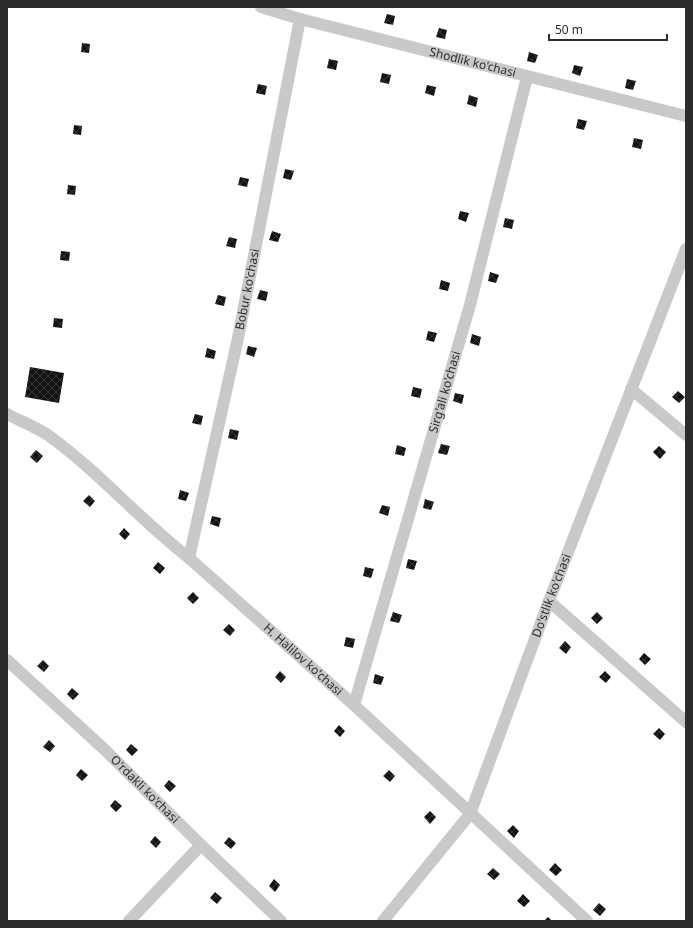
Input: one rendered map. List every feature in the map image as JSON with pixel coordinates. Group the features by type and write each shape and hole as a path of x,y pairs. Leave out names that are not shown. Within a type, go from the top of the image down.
{"street":[{"name":"Shodlik ko'chasi","path":"261,7 300,19 686,116"},
{"name":"Bobur ko'chasi","path":"189,558 238,338 300,19"},
{"name":"Sirg'ali ko'chasi","path":"354,705 470,306 527,77"},
{"name":"Do'stlik ko'chasi","path":"383,921 470,814 549,601 686,249"},
{"path":"631,389 686,435"},
{"name":"H. Halilov ko'chasi","path":"7,414 47,434 78,459 164,539 189,558 354,705 587,921"},
{"path":"549,601 686,722"},
{"name":"O'rdakli ko'chasi","path":"7,660 104,749 201,845 281,921"},
{"path":"128,921 201,845"}],"building":[{"path":"387,14 395,16 393,25 384,23"},
{"path":"439,28 447,30 445,39 436,37"},
{"path":"82,43 90,44 89,53 81,52"},
{"path":"529,52 538,55 535,63 527,61"},
{"path":"329,59 338,61 336,70 327,68"},
{"path":"574,65 583,67 580,76 572,73"},
{"path":"382,73 391,75 389,84 380,82"},
{"path":"627,79 636,81 633,90 625,88"},
{"path":"258,84 267,86 265,95 256,93"},
{"path":"427,85 436,87 434,96 425,93"},
{"path":"469,95 478,98 476,107 467,104"},
{"path":"578,119 587,121 584,130 576,128"},
{"path":"74,125 82,126 81,135 73,134"},
{"path":"634,138 643,140 641,149 632,147"},
{"path":"285,169 294,171 291,180 283,178"},
{"path":"240,177 249,179 247,187 238,185"},
{"path":"68,185 76,186 75,195 67,194"},
{"path":"460,211 469,213 466,222 458,219"},
{"path":"505,218 514,220 512,229 503,227"},
{"path":"272,231 281,234 278,242 269,240"},
{"path":"229,237 237,239 235,248 226,246"},
{"path":"61,251 70,252 69,261 60,260"},
{"path":"490,272 499,275 496,283 488,281"},
{"path":"441,280 450,283 448,291 439,289"},
{"path":"260,290 268,292 266,301 257,299"},
{"path":"218,295 226,297 224,306 215,304"},
{"path":"54,318 63,319 62,328 53,327"},
{"path":"428,331 437,333 434,342 426,340"},
{"path":"472,334 481,337 479,346 470,343"},
{"path":"248,346 257,348 254,357 246,354"},
{"path":"207,348 216,351 214,359 205,357"},
{"path":"30,367 64,373 59,403 25,397"},
{"path":"413,387 422,389 420,398 411,396"},
{"path":"678,391 685,397 679,403 672,397"},
{"path":"455,393 464,395 462,404 453,401"},
{"path":"195,414 203,416 201,425 192,423"},
{"path":"230,429 239,431 237,440 228,438"},
{"path":"441,444 450,446 447,455 438,453"},
{"path":"397,445 406,448 404,456 395,454"},
{"path":"659,446 666,452 660,459 653,452"},
{"path":"36,450 43,456 37,463 30,457"},
{"path":"180,490 189,493 186,501 178,499"},
{"path":"89,495 95,501 90,507 83,501"},
{"path":"425,499 434,502 431,510 423,508"},
{"path":"382,505 390,507 388,516 379,513"},
{"path":"212,516 221,518 219,527 210,524"},
{"path":"124,528 130,534 125,540 119,534"},
{"path":"408,559 417,561 414,570 406,568"},
{"path":"158,562 165,568 160,574 153,568"},
{"path":"365,567 374,569 371,578 363,576"},
{"path":"193,592 199,598 193,604 187,598"},
{"path":"393,612 402,615 399,623 390,621"},
{"path":"597,612 603,618 597,624 591,618"},
{"path":"229,624 235,630 230,636 223,630"},
{"path":"346,637 355,639 353,648 344,646"},
{"path":"565,641 571,647 566,654 559,648"},
{"path":"644,653 651,659 645,665 639,659"},
{"path":"43,660 49,666 44,672 37,666"},
{"path":"280,671 286,677 281,683 275,677"},
{"path":"605,671 611,677 606,683 599,677"},
{"path":"375,674 384,677 381,685 373,683"},
{"path":"72,688 79,694 73,700 67,694"},
{"path":"339,725 345,731 340,737 334,731"},
{"path":"659,728 665,734 660,740 653,734"},
{"path":"49,740 55,746 50,752 43,747"},
{"path":"131,744 138,750 132,756 126,750"},
{"path":"81,769 88,775 82,781 76,775"},
{"path":"389,770 395,776 390,782 383,776"},
{"path":"169,780 176,786 170,792 164,786"},
{"path":"115,800 122,806 116,812 110,806"},
{"path":"430,811 436,817 430,824 424,817"},
{"path":"513,825 519,831 514,838 507,831"},
{"path":"155,836 161,842 156,848 150,842"},
{"path":"229,837 236,843 231,849 224,843"},
{"path":"555,863 562,870 556,876 549,870"},
{"path":"493,868 500,874 494,880 487,874"},
{"path":"274,879 280,885 275,892 269,886"},
{"path":"215,892 222,898 217,904 210,898"},
{"path":"523,894 530,901 524,907 517,901"},
{"path":"599,903 606,909 600,916 593,910"},
{"path":"548,917 552,921 544,921"}]}
